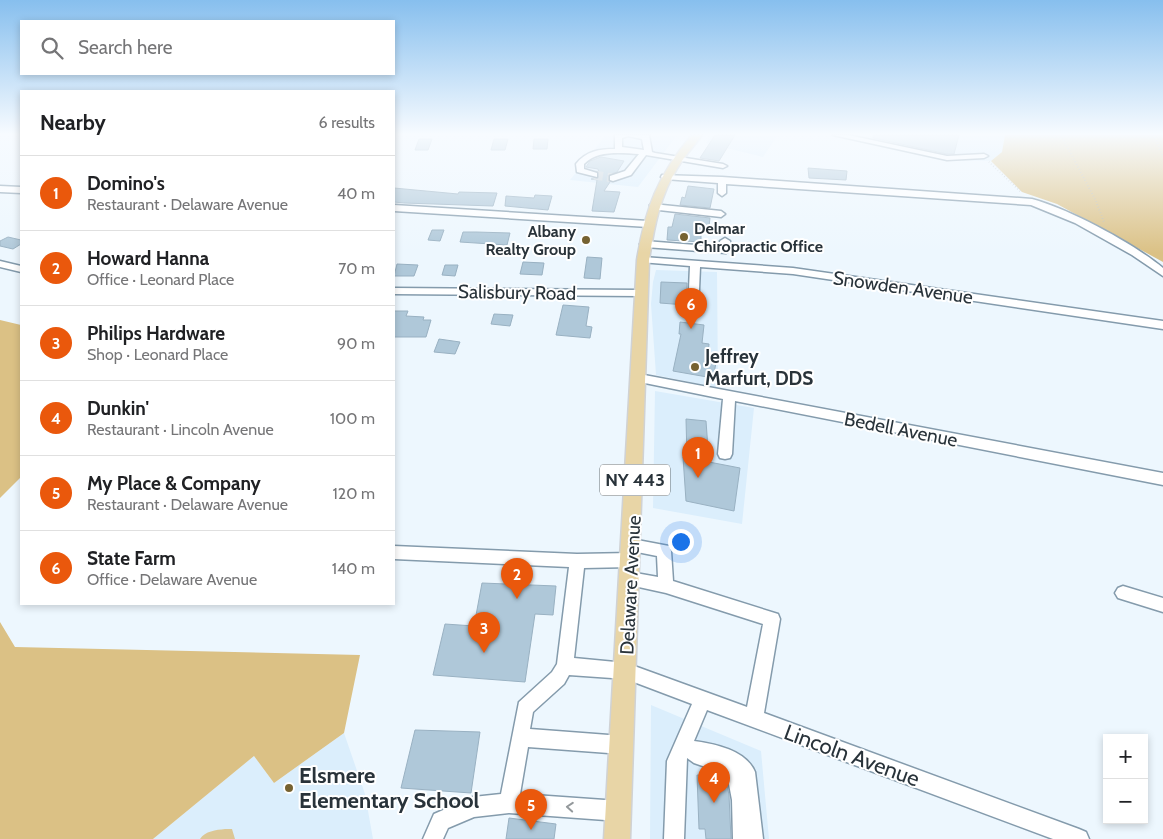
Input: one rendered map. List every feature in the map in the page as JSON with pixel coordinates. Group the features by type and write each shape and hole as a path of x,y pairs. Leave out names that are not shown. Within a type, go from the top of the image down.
{"main road":[{"name":"Delaware Avenue","path":"617,839 632,553 639,378 640,293 648,224 667,174"}],"street":[{"path":"613,178 627,174"},
{"path":"665,177 1032,202 1059,212 1108,238 1133,252 1163,273"},
{"path":"722,180 722,193"},
{"path":"0,189 20,190"},
{"path":"653,207 721,214"},
{"path":"395,208 648,224"},
{"path":"644,252 726,250 725,241"},
{"name":"Snowden Avenue","path":"644,252 695,264 793,271 1163,325"},
{"path":"0,264 20,269"},
{"path":"693,312 695,264"},
{"name":"Salisbury Road","path":"395,291 640,293"},
{"name":"Bedell Avenue","path":"639,378 1163,479"},
{"path":"725,454 730,396"},
{"path":"395,552 577,560 664,551 666,586"},
{"path":"509,803 525,708 558,678 565,666 577,560"},
{"path":"630,579 666,586 772,619 754,719"},
{"path":"1123,593 1163,604"},
{"name":"Lincoln Avenue","path":"565,666 626,671 1079,839"},
{"path":"674,839 676,761 702,700"},
{"path":"520,737 622,745"},
{"path":"682,748 710,761 729,767 735,772 739,781 743,839"},
{"path":"682,748 722,754 738,764 746,772 753,839"},
{"path":"433,839 441,821 473,807 509,803 619,811"}],"path":[{"path":"1003,174 1032,202"},
{"path":"1079,174 1101,212 1108,238"}],"shaded area":[{"path":"575,174 648,174 638,187 570,180"},
{"path":"1004,174 1163,174 1163,262 1057,204 1022,192"},
{"path":"656,270 717,272 718,388 656,375 651,304"},
{"path":"0,320 20,325 20,478 0,498"},
{"path":"655,391 754,408 742,524 653,508"},
{"path":"0,622 15,647 360,655 344,733 274,783 254,756 153,839 0,839"},
{"path":"651,705 761,751 769,839 650,839"},
{"name":"Elsmere Elementary School","path":"344,733 365,794 373,839 153,839 254,756 274,783"},
{"path":"232,829 235,839 200,839 214,830"}],"building":[{"path":"599,174 611,174 608,175 610,182 604,191 620,192 614,212 592,211 597,180 591,179 598,178"},
{"path":"809,174 847,174 846,180 809,178"},
{"path":"688,186 714,189 710,208 680,205 682,197 685,198"},
{"path":"395,188 458,194 459,192 497,193 493,206 395,202"},
{"path":"535,195 552,196 548,210 505,206 506,196 534,198"},
{"path":"675,214 710,218 709,226 701,225 701,242 667,240 668,227 672,227"},
{"path":"432,230 444,230 440,241 428,240"},
{"path":"463,232 510,233 507,245 460,242"},
{"path":"8,237 20,240 20,245 13,249 0,246 0,241"},
{"path":"587,257 602,258 600,279 584,278"},
{"path":"523,262 544,263 542,275 520,274"},
{"path":"397,264 418,265 414,276 395,276"},
{"path":"445,265 458,265 455,276 442,275"},
{"path":"661,282 687,283 686,305 660,303"},
{"path":"563,305 589,307 586,326 592,327 590,338 556,335"},
{"path":"395,311 408,311 406,316 424,317 423,320 431,320 426,337 395,337"},
{"path":"494,314 513,315 510,326 491,324"},
{"path":"680,322 704,325 702,343 709,344 707,362 716,363 713,378 673,371 681,334 679,334"},
{"path":"439,339 460,342 455,354 434,352"},
{"path":"686,419 706,421 709,462 740,468 734,511 686,501 683,457 687,458"},
{"path":"482,583 556,586 553,615 535,614 525,682 433,675 445,624 474,626"},
{"path":"415,730 480,732 471,793 401,788"},
{"path":"697,775 723,777 726,780 729,795 731,839 706,839 705,829 699,829"},
{"path":"509,818 556,824 554,839 506,839"}],"tunnel":[{"path":"594,175 613,178"}],"place":[{"name":"Delmar Chiropractic Office","path":"684,237"},
{"name":"Albany Realty Group","path":"586,240"},
{"name":"State Farm","path":"691,329"},
{"name":"Jeffrey Marfurt, DDS","path":"695,367"},
{"name":"Domino's","path":"698,478"},
{"name":"Howard Hanna","path":"517,599"},
{"name":"Philips Hardware","path":"484,653"},
{"name":"Elsmere Elementary School","path":"289,788"},
{"name":"Dunkin'","path":"714,803"},
{"name":"My Place & Company","path":"531,830"}]}
